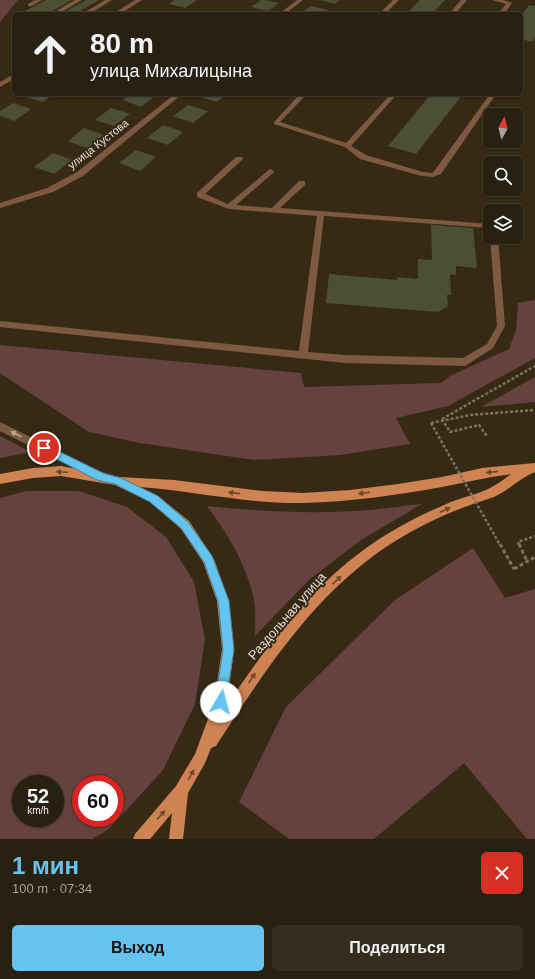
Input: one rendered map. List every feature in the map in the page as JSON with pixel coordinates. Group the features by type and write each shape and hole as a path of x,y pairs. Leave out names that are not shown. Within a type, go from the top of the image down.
{"main road":[{"name":"Раздольная улица","path":"117,480 196,487 263,496 303,498 357,494 442,482 482,473 533,467"},
{"name":"Раздольная улица","path":"200,758 258,670 323,593 346,570 397,534 455,505 491,493 533,467"},
{"path":"0,479 33,473 61,471 117,480 154,499 185,525 208,559 223,601 228,650 221,702 200,758 181,791 140,839"},
{"path":"176,839 181,791"}],"street":[{"path":"30,5 40,0"},
{"path":"58,12 79,0"},
{"path":"88,12 108,0"},
{"path":"119,12 139,0"},
{"path":"285,12 300,0"},
{"path":"384,12 396,0"},
{"path":"454,12 464,0"},
{"path":"495,0 509,3 502,12"},
{"path":"0,85 12,77"},
{"name":"улица Кустова","path":"0,206 50,190 80,174 177,96"},
{"path":"302,96 276,123 347,146 363,157 422,174 433,175 438,172 492,96"},
{"path":"347,146 392,96"},
{"path":"239,160 200,195 229,207 483,225"},
{"path":"229,207 270,171"},
{"path":"274,210 302,183"},
{"path":"303,355 321,213"},
{"path":"0,324 345,359 465,362 490,346 501,326 495,244"},
{"path":"0,426 101,477"}],"path":[{"path":"535,366 442,419 431,423 514,569 535,557"},
{"path":"442,419 470,415 535,410"},
{"path":"442,419 450,432 480,425 487,436"},
{"path":"527,561 518,542 535,536"}],"shaded area":[{"path":"0,0 18,0 0,22"},
{"path":"535,300 535,358 448,406 396,418 410,444 340,455 254,460 140,443 89,432 0,373 0,345 301,373 304,387 441,383 450,376 509,349 516,330 518,303"},
{"path":"535,377 535,402 481,407"},
{"path":"0,436 31,452 0,458"},
{"path":"26,491 79,491 127,507 166,537 194,582 205,639 195,704 163,770 124,813 124,775 72,775 72,827 111,827 109,829 92,839 0,839 0,498"},
{"path":"422,504 361,540 310,579 255,636 255,603 251,586 229,539 207,506 262,511 336,512"},
{"path":"473,548 505,598 535,589 535,839 527,839 464,763 374,839 289,839 239,802 286,707 395,600"}],"building":[{"path":"46,0 72,0 51,12 25,11"},
{"path":"86,0 99,0 78,12 65,12"},
{"path":"174,0 197,0 185,8 169,4"},
{"path":"261,0 279,3 268,11 251,7"},
{"path":"319,0 340,0 335,4"},
{"path":"420,0 445,0 434,12 408,12"},
{"path":"529,5 535,6 535,37 532,42 523,40 523,13"},
{"path":"311,6 328,10 326,12 302,12"},
{"path":"24,96 51,96 42,102"},
{"path":"128,96 155,96 141,107 123,100"},
{"path":"198,96 224,96 217,102"},
{"path":"429,96 461,96 416,154 388,146"},
{"path":"13,103 31,109 14,121 0,116 0,111"},
{"path":"188,105 208,111 193,123 173,116"},
{"path":"111,108 130,114 114,126 95,120"},
{"path":"163,125 183,132 168,145 147,138"},
{"path":"84,128 104,135 87,148 68,141"},
{"path":"136,150 156,157 140,171 119,163"},
{"path":"53,153 72,160 54,174 34,167"},
{"path":"431,225 473,228 477,268 456,266 456,275 450,274 451,295 447,295 448,306 438,312 326,303 329,274 397,280 397,277 418,279 418,259 432,260"}],"route":[{"path":"44,448 101,477 117,480 154,499 185,525 208,559 223,601 228,650 221,702"}]}
